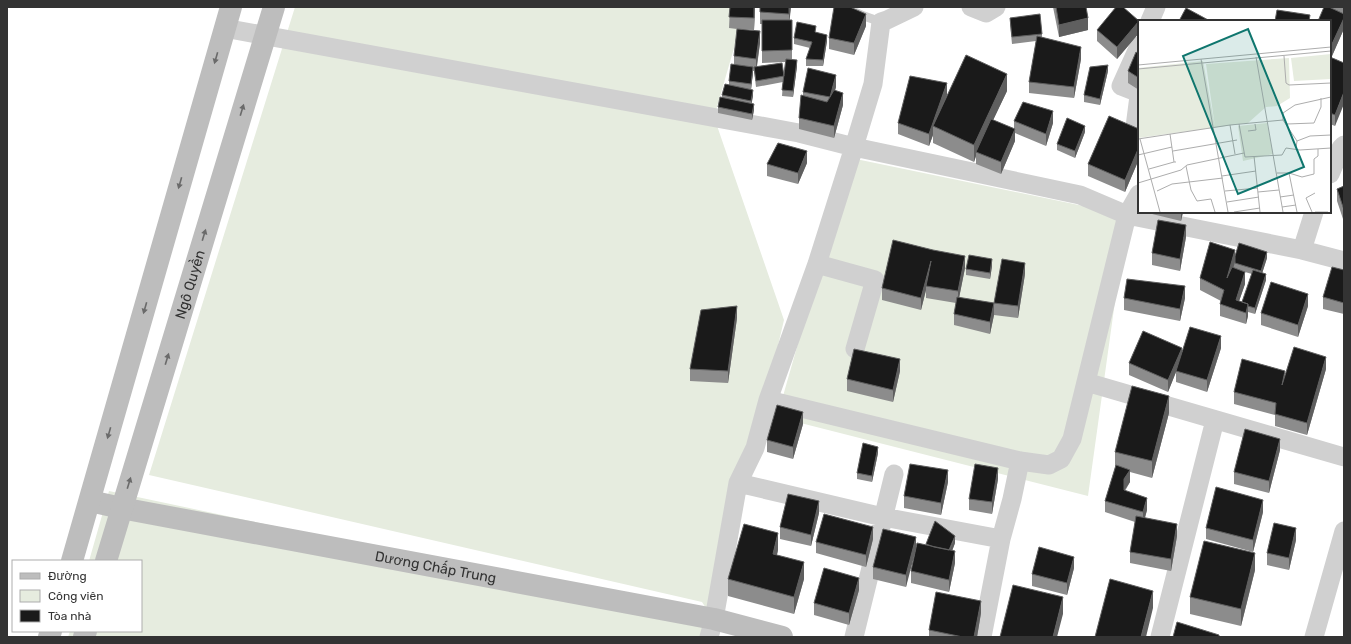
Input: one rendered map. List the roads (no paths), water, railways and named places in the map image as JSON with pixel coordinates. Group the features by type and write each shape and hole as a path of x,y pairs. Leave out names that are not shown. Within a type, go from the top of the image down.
{"main road":[{"path":"72,560 231,7"},
{"name":"Ngô Quyền","path":"106,560 274,7"},
{"name":"Dương Chấp Trung","path":"90,501 711,628 782,637"}],"street":[{"path":"711,628 738,483 755,448 768,400 817,264 854,147 872,84 881,22 914,7"},
{"path":"971,7 986,13 996,7"},
{"path":"1150,20 1156,7"},
{"path":"224,28 799,133 854,147 1080,195 1127,215 1302,250 1344,261"},
{"path":"1138,48 1121,86 1138,93"},
{"path":"1138,104 1135,127 1138,128"},
{"path":"1331,172 1343,147"},
{"path":"768,400 1020,460 1049,465 1062,459 1072,439 1127,215 1138,196"},
{"path":"1302,250 1314,213"},
{"path":"817,264 875,280 855,349"},
{"path":"1086,382 1344,457"},
{"path":"1160,637 1215,420"},
{"path":"982,637 1001,538 1012,499 1020,460"},
{"path":"854,637 894,474"},
{"path":"738,483 883,517 1001,538"},
{"path":"1314,637 1344,530"}],"lane":[{"path":"844,7 881,22"}]}
